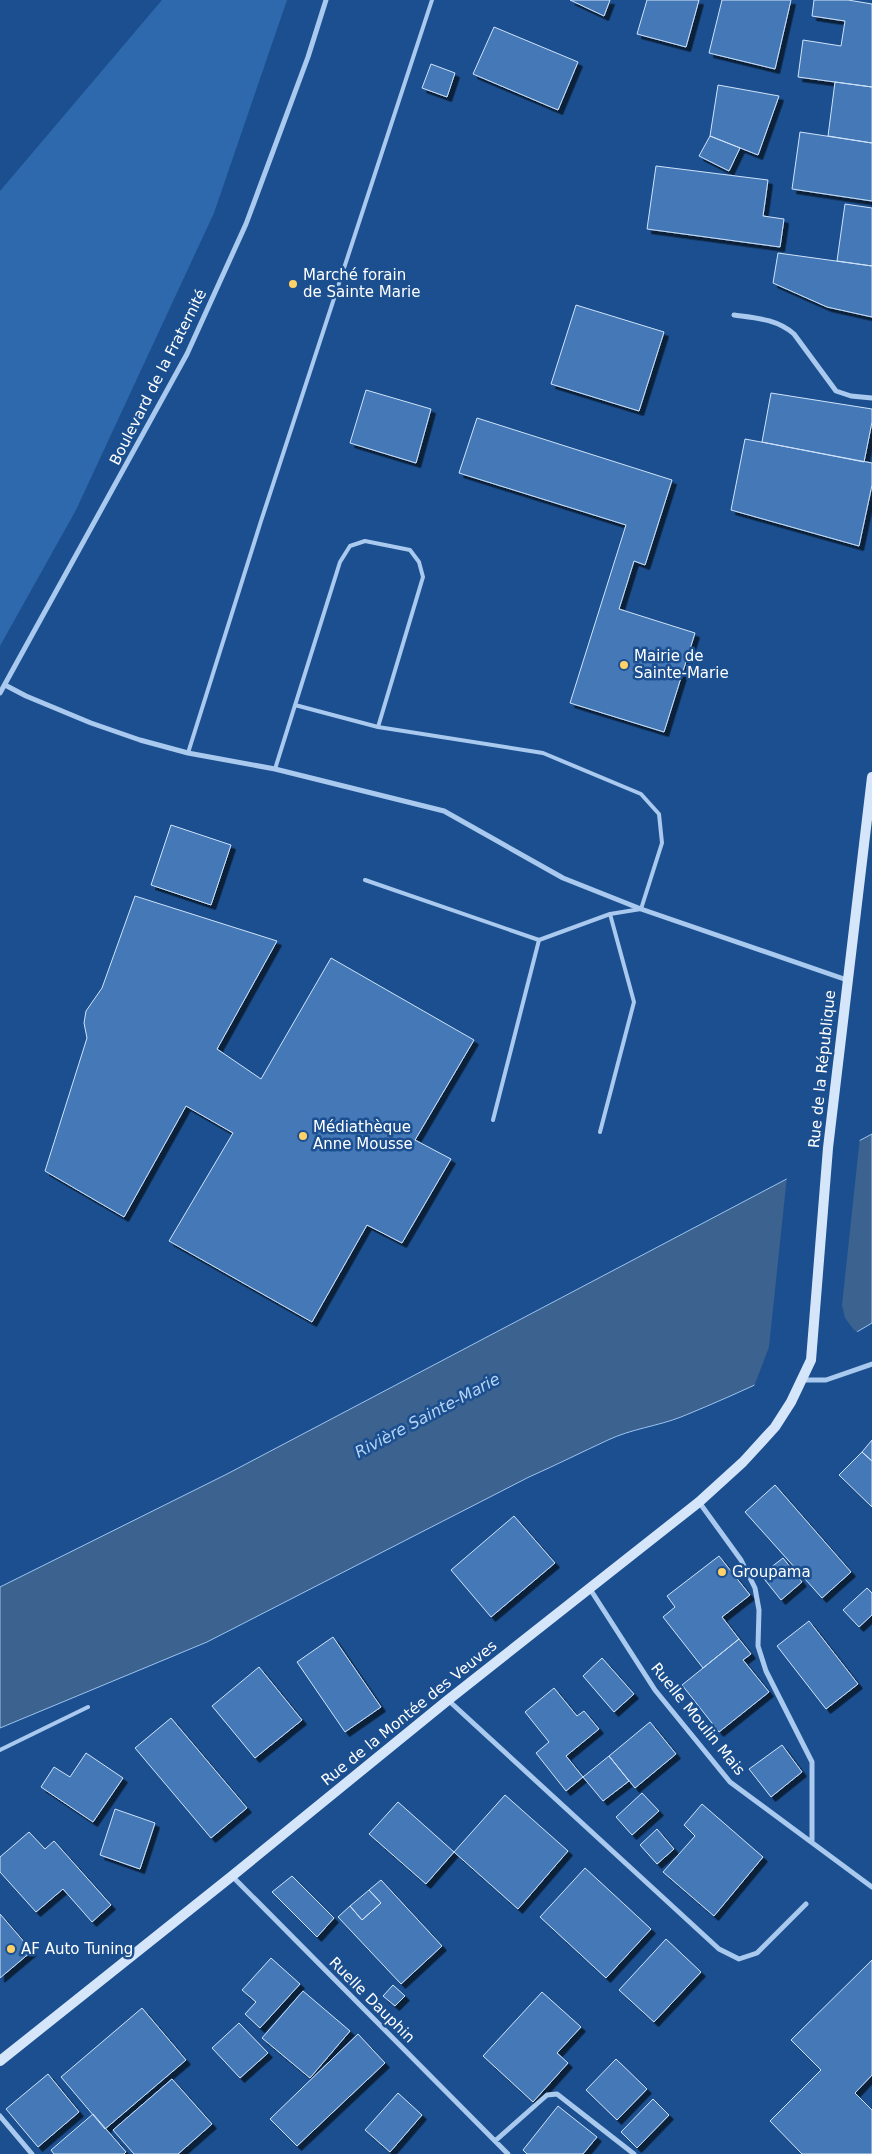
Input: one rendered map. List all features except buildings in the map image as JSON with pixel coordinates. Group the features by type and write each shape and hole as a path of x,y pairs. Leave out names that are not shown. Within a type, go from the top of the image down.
{"main road":[{"name":"Rue de la République","path":"810,1362 828,1148 872,777"},
{"name":"Rue de la Montée des Veuves","path":"0,2061 232,1876 448,1700 699,1502 743,1462 775,1427 803,1380 810,1362"}],"street":[{"name":"Boulevard de la Fraternité","path":"0,693 187,354 246,224 308,57 326,0"},
{"path":"734,315 774,322 786,327 794,334 836,391 851,396 872,398"},
{"path":"5,685 26,696 91,723 140,740 188,753 275,769 444,811 563,878 641,909 847,980"},
{"path":"803,1380 826,1380 872,1364"},
{"path":"699,1502 741,1560 756,1588 759,1610 758,1646 766,1671 812,1762 812,1840"},
{"name":"Ruelle Moulin Mais","path":"590,1588 655,1690 730,1782 812,1840 872,1886"},
{"path":"448,1700 719,1949 739,1959 756,1953 806,1904"},
{"name":"Ruelle Dauphin","path":"232,1876 508,2154"},
{"path":"495,2142 547,2095 557,2094 634,2154"},
{"path":"0,2116 32,2154"}],"lane":[{"path":"188,753 259,529 432,0"},
{"path":"275,769 340,562 350,546 365,541 410,550 419,562 423,577 378,727"},
{"path":"295,705 378,727 543,754 641,794 659,814 662,843 641,909 610,914 539,940 365,880"},
{"path":"600,1132 634,1002 610,914"},
{"path":"493,1120 539,940"},
{"path":"0,1750 88,1707"}],"shaded area":[{"path":"162,0 287,0 214,213 76,510 0,646 0,191"}],"water":[{"name":"Rivière Sainte-Marie","path":"872,1134 872,1323 802,1362 730,1396 681,1417 617,1436 529,1477 207,1642 0,1728 0,1587 227,1474"}],"pier":[{"path":"860,1137 842,1305 845,1318 854,1330 860,1333 753,1389 769,1347 787,1176"}],"place":[{"name":"Marché forain de Sainte Marie","path":"293,284"},
{"name":"Mairie de Sainte-Marie","path":"624,665"},
{"name":"Médiathèque Anne Mousse","path":"303,1136"},
{"name":"Groupama","path":"722,1572"},
{"name":"AF Auto Tuning","path":"11,1949"}]}
